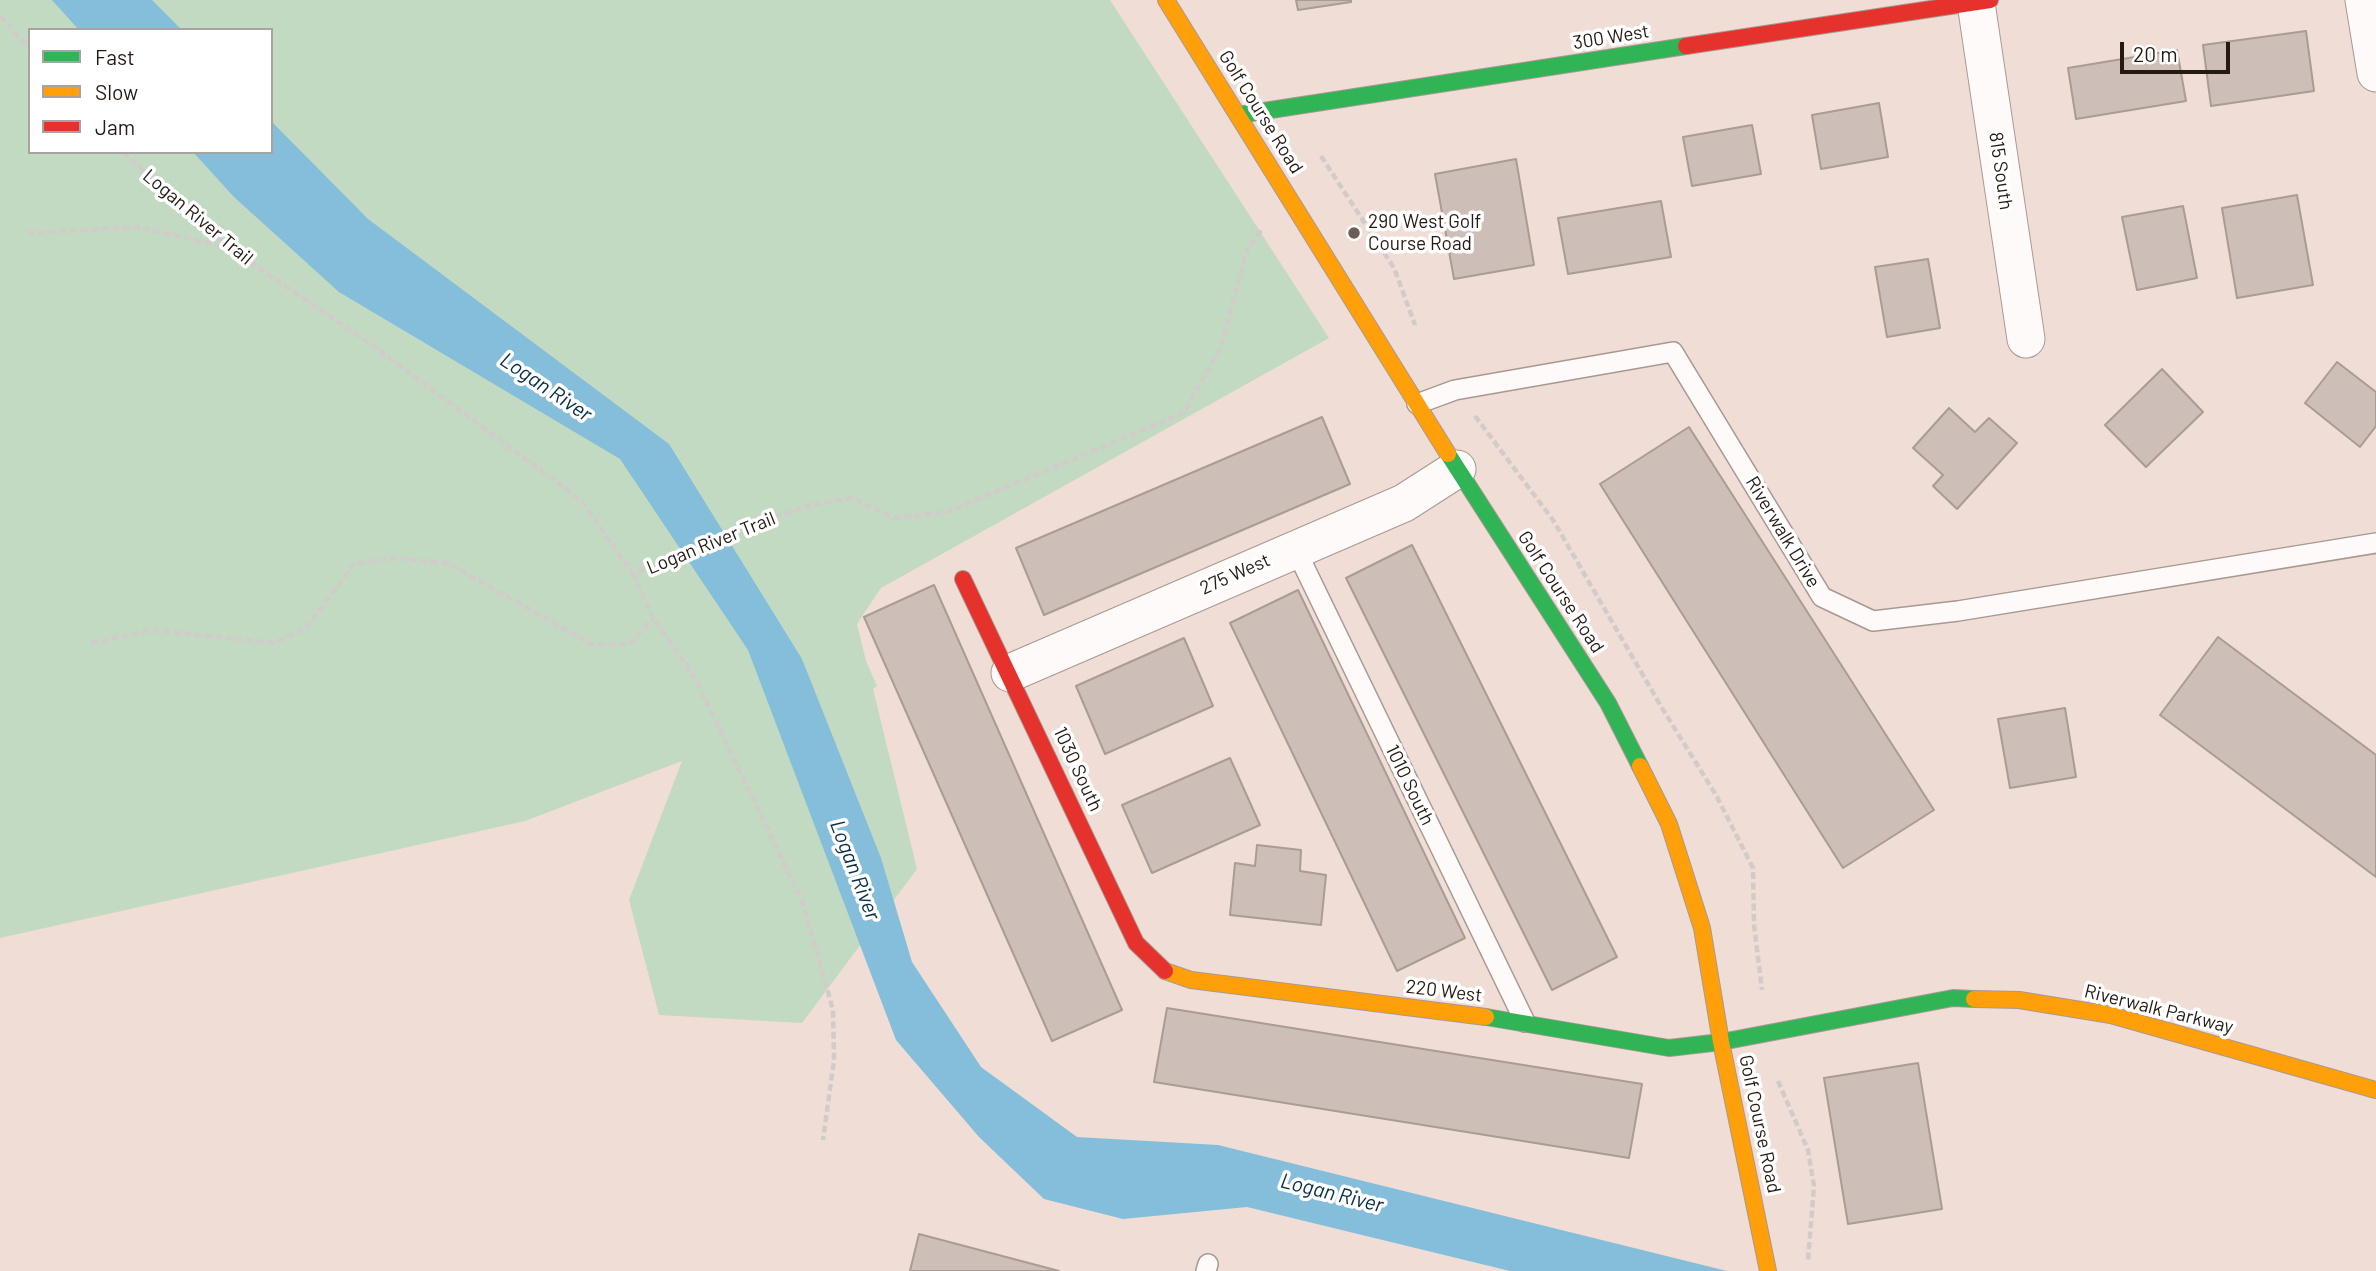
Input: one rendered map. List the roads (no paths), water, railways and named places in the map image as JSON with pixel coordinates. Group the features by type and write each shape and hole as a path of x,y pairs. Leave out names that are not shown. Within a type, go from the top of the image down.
{"street":[{"name":"Golf Course Road","path":"1166,0 1457,469 1608,703 1669,824 1702,928 1721,1042 1768,1271"},
{"path":"2364,0 2376,73"},
{"name":"300 West","path":"1238,115 1983,1"},
{"name":"815 South","path":"1983,1 2026,340"},
{"name":"275 West","path":"1010,673 1404,503 1457,469"},
{"name":"1030 South","path":"963,579 1136,943 1163,970"},
{"name":"220 West","path":"1163,970 1191,980 1525,1022 1669,1048 1721,1042"},
{"name":"Riverwalk Parkway","path":"1721,1042 1953,998 2019,1000 2111,1015 2376,1090"}],"lane":[{"name":"Riverwalk Drive","path":"1417,404 1455,390 1673,352 1822,597 1873,621 1958,611 2376,543"},
{"name":"1010 South","path":"1295,548 1525,1022"}],"water":[{"path":"52,0 152,0 180,28 77,28"},
{"name":"Logan River","path":"273,123 368,219 669,444 802,659 881,858 912,962 981,1067 1077,1137 1218,1145 1727,1271 1510,1271 1247,1207 1123,1219 1044,1199 979,1137 896,1040 748,650 620,459 339,292 234,197 195,154 273,154"}],"place":[{"name":"290 West Golf Course Road","path":"1354,233"}]}
